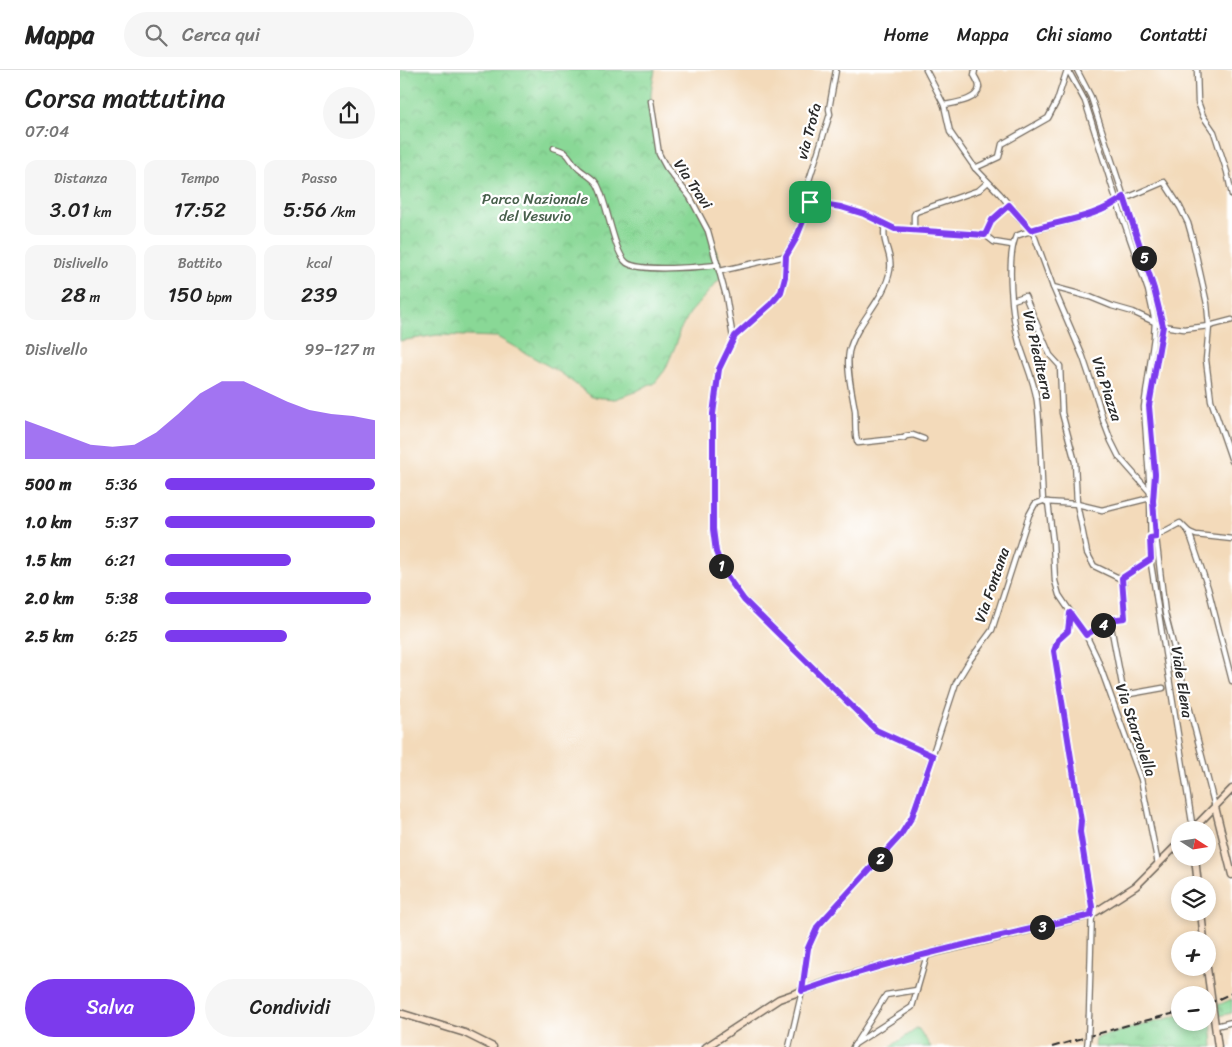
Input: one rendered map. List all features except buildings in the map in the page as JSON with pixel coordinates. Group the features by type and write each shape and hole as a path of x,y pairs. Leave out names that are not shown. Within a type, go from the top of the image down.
{"main road":[{"path":"1201,821 1232,789"},
{"path":"1215,807 1232,875"},
{"path":"706,1047 779,999 842,977 926,954 1091,915 1136,886 1171,851"},
{"path":"400,1013 464,1033 493,1047"},
{"path":"1216,1026 1218,1047"}],"street":[{"name":"via Trofa","path":"786,256 796,239 805,216 804,197 830,114 829,109 836,70"},
{"name":"Via Piazza","path":"926,70 944,105 950,132 975,168 1034,235 1052,286 1083,356 1111,441 1119,457 1150,491"},
{"path":"944,105 969,99 979,90 980,84 974,75 975,70"},
{"path":"975,168 999,157 1002,144 1048,118 1057,101 1068,70"},
{"path":"1068,70 1085,101 1117,202 1148,290 1155,322 1144,407 1153,538"},
{"path":"1077,70 1091,97 1154,289 1163,326 1149,406 1155,474 1153,538"},
{"path":"1197,70 1198,102 1203,116 1214,132 1227,172 1232,195"},
{"name":"Via Travi","path":"651,101 659,154 666,167 690,197 708,231 726,296 734,338"},
{"path":"554,148 567,152 575,165 598,185 619,252 626,262 642,268 719,268 786,256 785,277 781,292 776,299 734,338 719,369 713,414 713,529 716,552 724,572 744,600 876,730 933,756"},
{"path":"914,230 914,215 916,212 979,190 988,182"},
{"path":"804,197 810,202 841,207 856,212 895,229 985,235 994,242 1012,245 1016,236 1052,224 1082,218 1124,197 1129,197 1164,182 1188,223 1192,237 1207,304 1208,340 1206,360 1211,400 1232,461"},
{"path":"985,235 992,220 1009,205"},
{"path":"885,225 884,240 891,262 890,271 880,294 857,333 849,353 851,392 857,426 855,438 858,443 904,438 913,435 924,439"},
{"name":"Via Piediterra","path":"1012,245 1011,276 1015,322 1019,343 1037,400 1042,500"},
{"path":"1052,286 1090,297 1163,326 1184,329 1232,320"},
{"path":"1013,300 1025,296 1050,355 1060,366 1062,413 1075,462 1077,504 1087,553 1094,566 1121,579 1151,559"},
{"path":"1042,500 1077,504 1102,510 1150,498"},
{"name":"Via Fontana","path":"789,1047 802,991 808,948 818,926 900,836 912,817 956,683 992,630 1029,514 1034,504 1042,500"},
{"name":"Via Starzolella","path":"1048,502 1055,581 1059,595 1086,635 1097,658 1141,779 1158,864"},
{"path":"1153,538 1180,523 1189,532 1196,535 1232,539"},
{"path":"1189,532 1208,588 1232,681"},
{"name":"Viale Elena","path":"1153,538 1151,559 1191,821"},
{"name":"Viale Elena","path":"1153,538 1165,613 1215,807"},
{"path":"1086,635 1110,620 1125,618 1122,578"},
{"path":"1070,613 1068,631 1058,640 1054,651 1081,821 1080,832 1092,907 1087,1047"},
{"path":"1110,620 1124,695"},
{"path":"1111,697 1163,688"},
{"path":"854,1045 912,1007 926,954"},
{"path":"854,1045 886,995 917,990"},
{"path":"1216,1026 1232,1022"}],"green space":[{"name":"Parco Nazionale del Vesuvio","path":"400,70 655,70 651,104 658,148 669,175 677,185 687,190 708,222 724,274 690,313 679,332 677,342 665,370 654,384 615,399 592,397 561,373 497,337 437,335 400,341"},
{"path":"1232,999 1232,1013 1218,1016 1216,1006"},
{"path":"1171,1017 1171,1031 1212,1031 1213,1047 1095,1047 1096,1038"},
{"path":"918,1028 931,1047 890,1047"}],"railway":[{"path":"1216,1000 1232,993"},
{"path":"1052,1047 1171,1014"}],"route":[{"path":"804,197 810,202 841,207 864,214 895,229 985,235 992,220 1009,205 1031,230 1082,218 1107,208 1124,197 1154,289 1163,326 1149,406 1155,474 1153,501 1156,537 1150,538 1151,559 1122,578 1125,618 1110,620 1086,635 1070,613 1068,631 1060,637 1054,651 1081,821 1080,832 1092,907 1091,915 907,959 842,977 802,991 808,948 818,926 900,836 912,817 933,756 876,730 744,600 724,572 716,552 713,529 713,414 719,369 735,336 771,304 781,292 785,277 786,256 796,239 805,216 804,197"}]}
